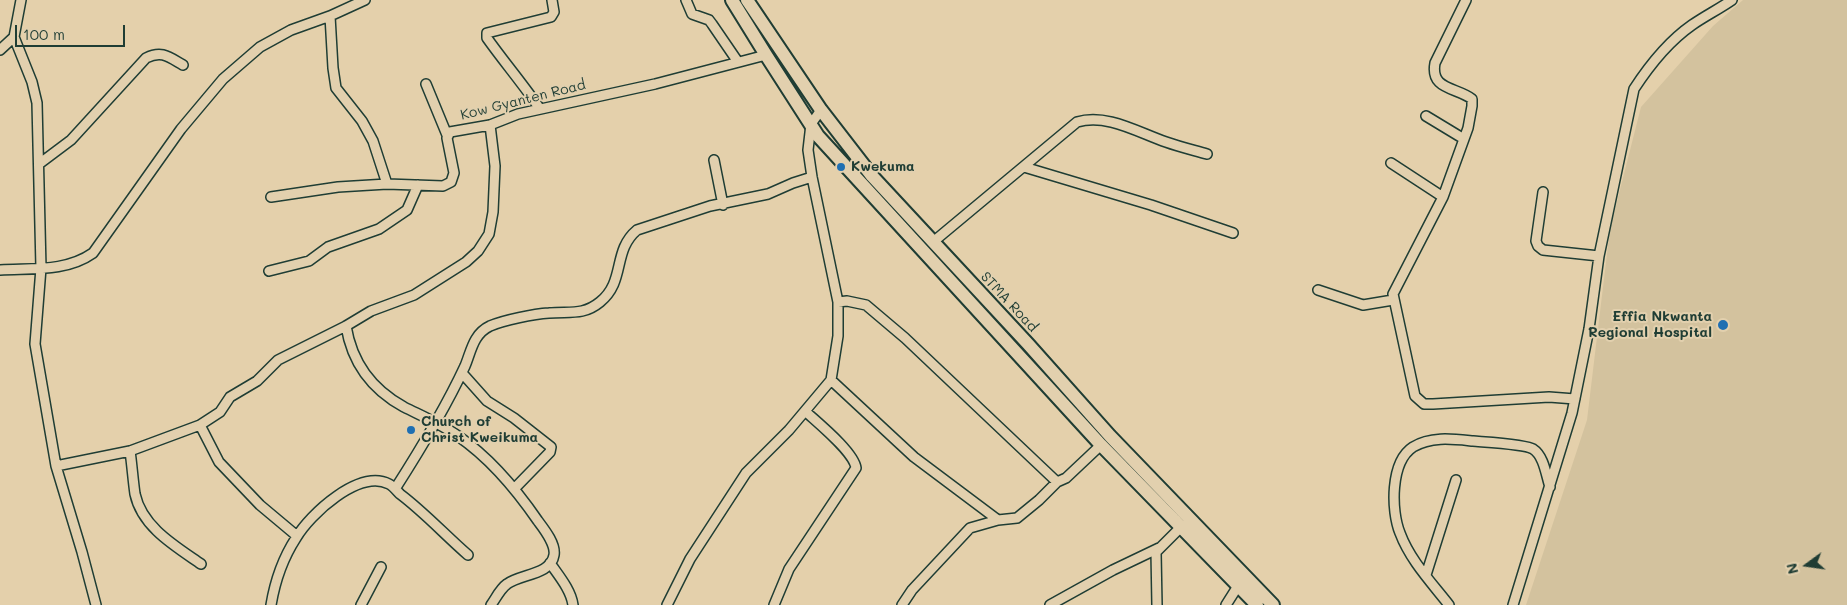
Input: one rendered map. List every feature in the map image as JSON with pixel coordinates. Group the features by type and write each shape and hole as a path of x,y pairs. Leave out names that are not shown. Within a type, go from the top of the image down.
{"main road":[{"name":"STMA Road","path":"732,0 818,136 1102,445 1257,605"},
{"name":"STMA Road","path":"747,0 821,110 872,176 1110,436 1273,605"}],"street":[{"path":"21,0 14,37 35,92 37,103 41,268 35,344 56,466 96,605"},
{"path":"0,270 53,268 78,262 93,253 181,128 230,73 260,47 291,30 330,16 365,0"},
{"path":"540,109 487,38 487,33 551,17 554,12 552,0"},
{"path":"686,0 692,14 709,20 738,62"},
{"path":"1466,0 1436,63 1434,76 1441,84 1472,99 1472,110 1464,139 1442,197 1395,287 1393,300 1414,396 1424,404 1453,404 1549,397 1575,399"},
{"path":"1513,605 1550,488 1575,399 1599,256 1634,89 1646,71 1675,40 1691,26 1732,0"},
{"path":"330,16 336,88 362,121 373,141 387,184"},
{"path":"0,50 14,37"},
{"path":"39,164 71,140 146,58 154,54 163,54 182,65"},
{"name":"Kow Gyanten Road","path":"270,197 338,187 387,184 443,186 451,182 454,173 447,138 450,132 490,125 518,114 655,84 766,55"},
{"path":"426,84 448,134"},
{"path":"667,605 690,559 746,473 779,441 831,380 838,336 838,302 808,150 811,124 821,110"},
{"path":"1426,116 1464,139"},
{"path":"933,242 1077,122 1088,118 1114,123 1207,154"},
{"path":"56,466 130,451 200,426 220,412 230,397 258,380 278,360 346,326 371,311 414,295 466,262 478,250 489,234 493,212 495,166 490,125"},
{"path":"714,160 722,205"},
{"path":"1391,163 1442,197"},
{"path":"1024,167 1151,205 1233,233"},
{"path":"395,489 462,373 472,342 488,327 500,322 548,313 582,312 599,303 608,295 617,277 621,252 632,234 637,230 710,206 768,194 793,182 812,177"},
{"path":"269,271 309,261 328,247 379,229 407,210 418,185"},
{"path":"1543,192 1536,241 1538,246 1543,250 1599,256"},
{"path":"1318,290 1363,305 1393,300"},
{"path":"838,302 856,302 866,305 905,338 1057,482"},
{"path":"346,326 352,351 367,377 402,405 458,436 483,456 514,489 544,529 553,546 554,555 550,563 544,568 509,583 491,605"},
{"path":"462,373 495,408 514,418 551,447 550,452 514,489"},
{"path":"831,380 914,456 998,520"},
{"path":"774,605 789,569 856,468 853,459 805,411"},
{"path":"200,426 219,462 260,505 297,536"},
{"path":"1450,605 1414,560 1399,532 1394,499 1395,484 1400,464 1412,448 1424,442 1441,439 1530,447 1540,456 1550,488"},
{"path":"902,605 912,590 970,528 998,520 1017,518 1057,482 1066,478 1102,445"},
{"path":"130,451 136,496 145,518 170,543 201,564"},
{"path":"1426,575 1456,480"},
{"path":"271,605 286,555 297,536 318,512 340,493 363,482 388,484 412,503 468,555"},
{"path":"1157,605 1156,552 1181,527"},
{"path":"1050,605 1113,570 1159,548"},
{"path":"550,563 565,584 573,599 573,605"},
{"path":"361,605 381,567"},
{"path":"1226,605 1238,586"}],"shaded area":[{"name":"Effia Nkwanta Regional Hospital","path":"1743,0 1847,0 1847,605 1526,605 1587,420 1610,229 1641,107 1713,26"}],"place":[{"name":"Kwekuma","path":"841,167"},
{"name":"Effia Nkwanta Regional Hospital","path":"1723,325"},
{"name":"Church of Christ Kweikuma","path":"411,430"}]}
